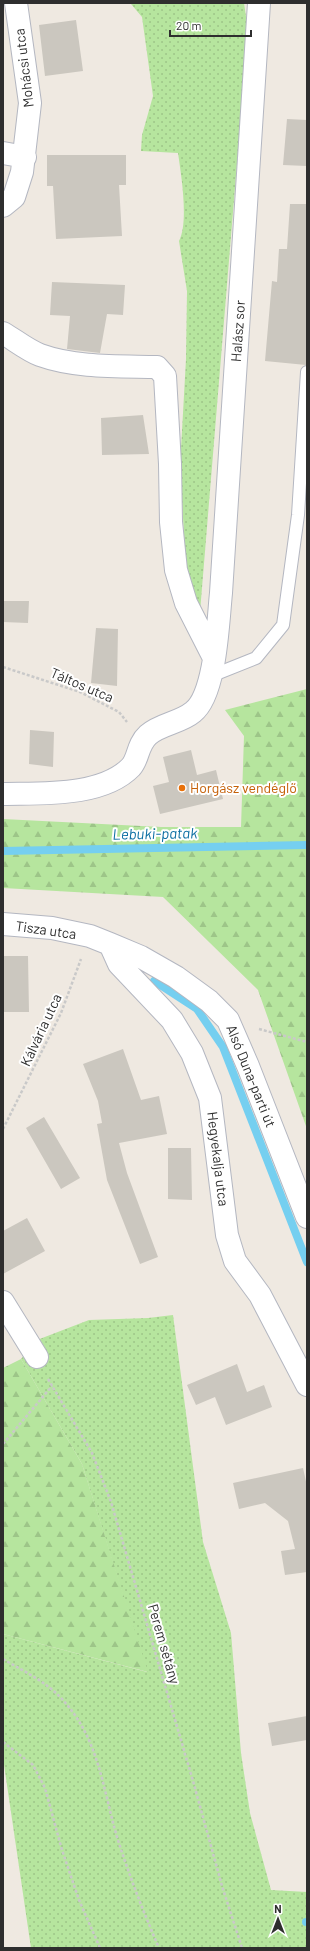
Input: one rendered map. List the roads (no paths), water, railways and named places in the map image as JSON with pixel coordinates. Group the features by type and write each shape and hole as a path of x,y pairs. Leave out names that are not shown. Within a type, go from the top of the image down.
{"street":[{"name":"Mohácsi utca","path":"3,206 14,197 22,172 30,103 16,3"},
{"name":"Halász sor","path":"3,794 72,792 92,788 119,776 132,766 141,741 151,732 194,711 203,700 212,667 221,593 259,3"},
{"path":"3,153 25,156"},
{"path":"3,333 40,355 90,364 157,367 165,376 170,464 171,522 176,570 186,603 212,667"},
{"name":"Tisza utca","path":"3,924 52,928 90,936"},
{"name":"Alsó Duna-parti út","path":"90,936 141,956 176,977 209,1001 228,1020 248,1066 307,1217"},
{"name":"Hegyekalja utca","path":"110,944 119,964 172,1020 192,1053 210,1098 227,1235 235,1261 260,1295 307,1385"},
{"path":"3,1302 37,1357"}],"lane":[{"path":"212,667 256,658 283,625 298,515 307,372"}],"waterway":[{"name":"Lebuki-patak","path":"3,851 307,845"},
{"path":"154,981 197,1009 223,1047 307,1262"}],"place":[{"name":"Horgász vendéglő","path":"182,788"}]}
